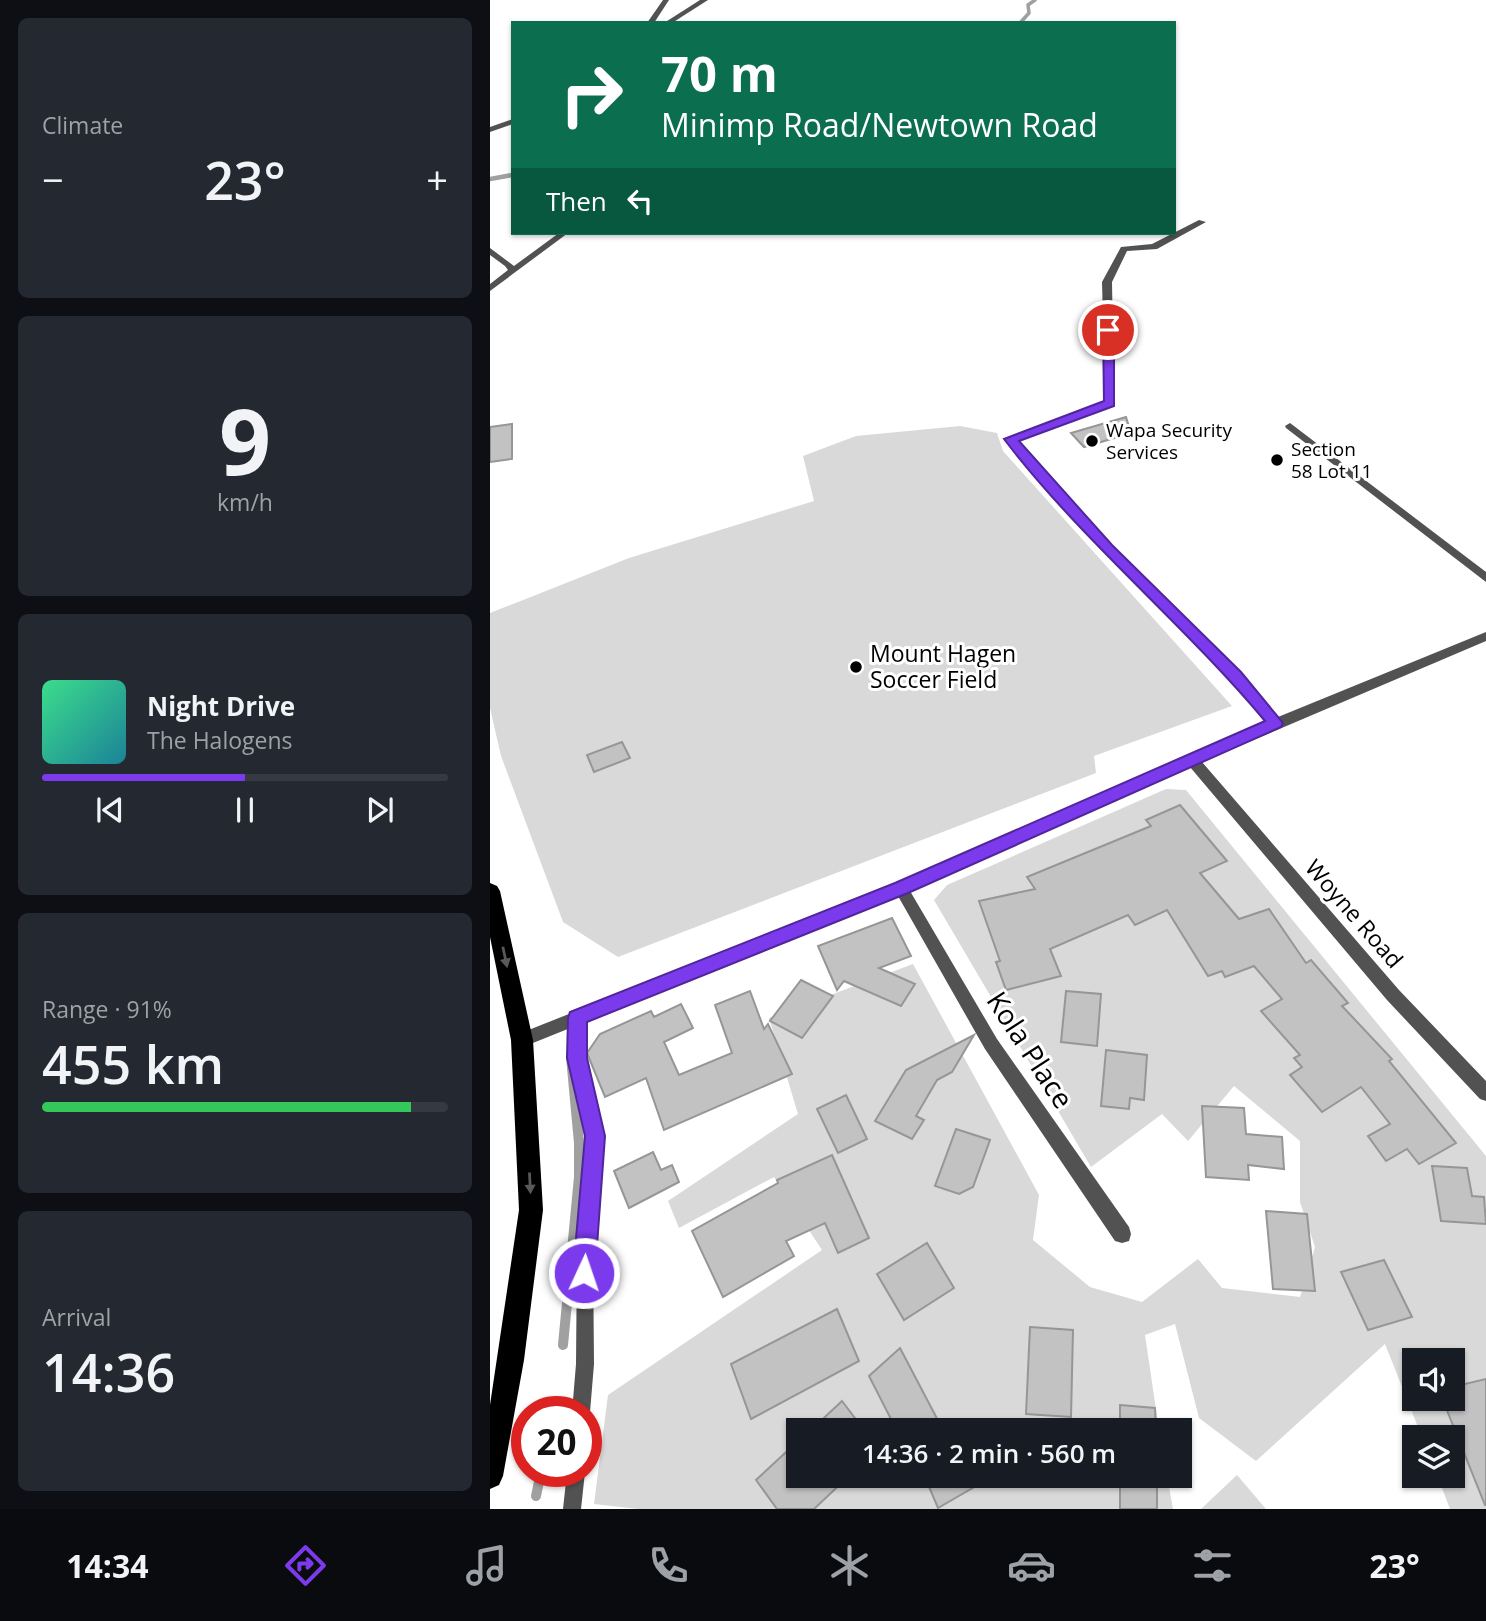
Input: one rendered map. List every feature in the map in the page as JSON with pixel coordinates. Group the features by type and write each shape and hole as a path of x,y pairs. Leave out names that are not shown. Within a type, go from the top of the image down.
{"main road":[{"path":"490,891 522,1040 531,1210 511,1360 490,1476"}],"street":[{"path":"651,21 666,0"},
{"path":"670,21 705,0"},
{"path":"490,130 511,122"},
{"path":"1202,222 1154,247 1124,249 1107,282 1110,403 1011,439 1108,548 1235,676 1276,723"},
{"path":"490,288 561,235"},
{"path":"490,251 509,264 513,271"},
{"path":"1290,426 1486,579"},
{"path":"522,1040 901,888 1276,723 1486,636"},
{"name":"Woyne Road","path":"1192,760 1393,995 1486,1093"},
{"name":"Kola Place","path":"901,888 991,1044 1122,1234"}],"lane":[{"path":"577,1018 577,1058 595,1136 585,1251 582,1396"},
{"path":"572,1509 574,1487"}],"shaded area":[{"path":"960,426 997,433 1003,451 1232,706 1094,756 1096,773 618,957 563,922 501,756 490,708 490,613 629,558 814,501 803,456 856,436"},
{"path":"1166,789 1186,790 1486,1156 1486,1509 1450,1509 1442,1488 1465,1488 1465,1425 1417,1425 1412,1411 1465,1411 1465,1348 1402,1348 1402,1387 1385,1344 1256,1461 1199,1418 1175,1324 1145,1335 1157,1418 786,1418 786,1488 1169,1488 1173,1509 638,1509 594,1504 596,1487 602,1487 602,1442 608,1395 822,1250 774,1177 679,1228 668,1201 798,1114 769,1018 913,964 1039,1195 1033,1240 1090,1287 1142,1302 1198,1259 1222,1288 1300,1297 1315,1247 1300,1202 1300,1141 1234,1086 1188,1141 1162,1114 1091,1167 934,900 947,885"},
{"path":"1237,1475 1266,1509 1201,1509"}],"building":[{"path":"1126,417 1131,433 1084,447 1071,433"},
{"path":"512,424 512,459 490,462 490,427"},
{"path":"622,742 630,758 594,772 587,755"},
{"path":"1180,805 1227,861 1200,873 1239,919 1269,909 1306,963 1311,960 1348,1003 1342,1006 1392,1059 1389,1061 1456,1143 1419,1164 1407,1149 1386,1161 1368,1136 1390,1124 1361,1087 1322,1112 1290,1075 1302,1067 1294,1058 1300,1055 1261,1011 1282,999 1254,966 1225,977 1222,971 1208,976 1167,910 1135,925 1128,915 1050,949 1061,976 1006,990 996,962 1000,961 979,901 1035,889 1027,877 1151,826 1146,820"},
{"path":"892,918 911,956 879,968 915,984 901,1006 844,981 837,990 818,946"},
{"path":"801,980 833,996 802,1038 770,1021"},
{"path":"750,991 764,1029 768,1024 792,1074 664,1130 646,1078 605,1097 587,1053 600,1034 651,1011 654,1017 681,1004 693,1028 664,1042 679,1075 732,1053 715,1005"},
{"path":"1066,991 1101,994 1097,1046 1061,1042"},
{"path":"974,1035 952,1072 937,1080 916,1116 924,1120 912,1139 875,1121 906,1070"},
{"path":"1106,1050 1147,1055 1144,1100 1130,1098 1129,1109 1101,1106"},
{"path":"846,1095 867,1139 838,1153 817,1109"},
{"path":"1202,1106 1244,1108 1246,1134 1282,1137 1284,1169 1248,1165 1249,1180 1206,1177"},
{"path":"956,1129 990,1140 973,1187 959,1194 935,1186"},
{"path":"653,1152 661,1170 672,1165 679,1182 629,1208 614,1171"},
{"path":"832,1155 869,1238 838,1253 825,1223 786,1241 794,1256 723,1297 692,1231 778,1183 777,1180"},
{"path":"1432,1166 1467,1168 1472,1196 1484,1197 1486,1224 1441,1221"},
{"path":"1266,1211 1307,1214 1315,1291 1273,1289"},
{"path":"927,1243 954,1288 904,1320 877,1274"},
{"path":"1384,1260 1412,1317 1368,1330 1341,1272"},
{"path":"837,1309 859,1361 751,1419 731,1364"},
{"path":"1030,1327 1073,1330 1071,1417 1026,1414"},
{"path":"900,1348 937,1418 890,1418 869,1376"},
{"path":"1486,1379 1486,1505 1465,1455 1465,1425 1453,1425 1447,1411 1465,1411 1465,1384"},
{"path":"842,1401 855,1418 824,1418"},
{"path":"1120,1405 1155,1408 1155,1418 1120,1418"},
{"path":"786,1452 786,1488 836,1488 814,1509 777,1509 756,1480"},
{"path":"930,1488 973,1488 938,1508"},
{"path":"1120,1488 1157,1488 1157,1509 1120,1509"}],"waterway":[{"path":"1022,21 1029,13 1028,5 1035,0"},
{"path":"490,179 511,175"},
{"path":"502,177 511,175"},
{"path":"563,1345 579,1177 579,1143 571,1057"},
{"path":"536,1496 538,1487"}],"place":[{"name":"Wapa Security Services","path":"1092,441"},
{"name":"Section 58 Lot 11","path":"1277,460"},
{"name":"Mount Hagen Soccer Field","path":"856,667"}],"route":[{"path":"584,1273 595,1136 577,1058 577,1018 901,888 1276,723 1235,676 1108,548 1011,439 1110,403 1108,330"}]}
